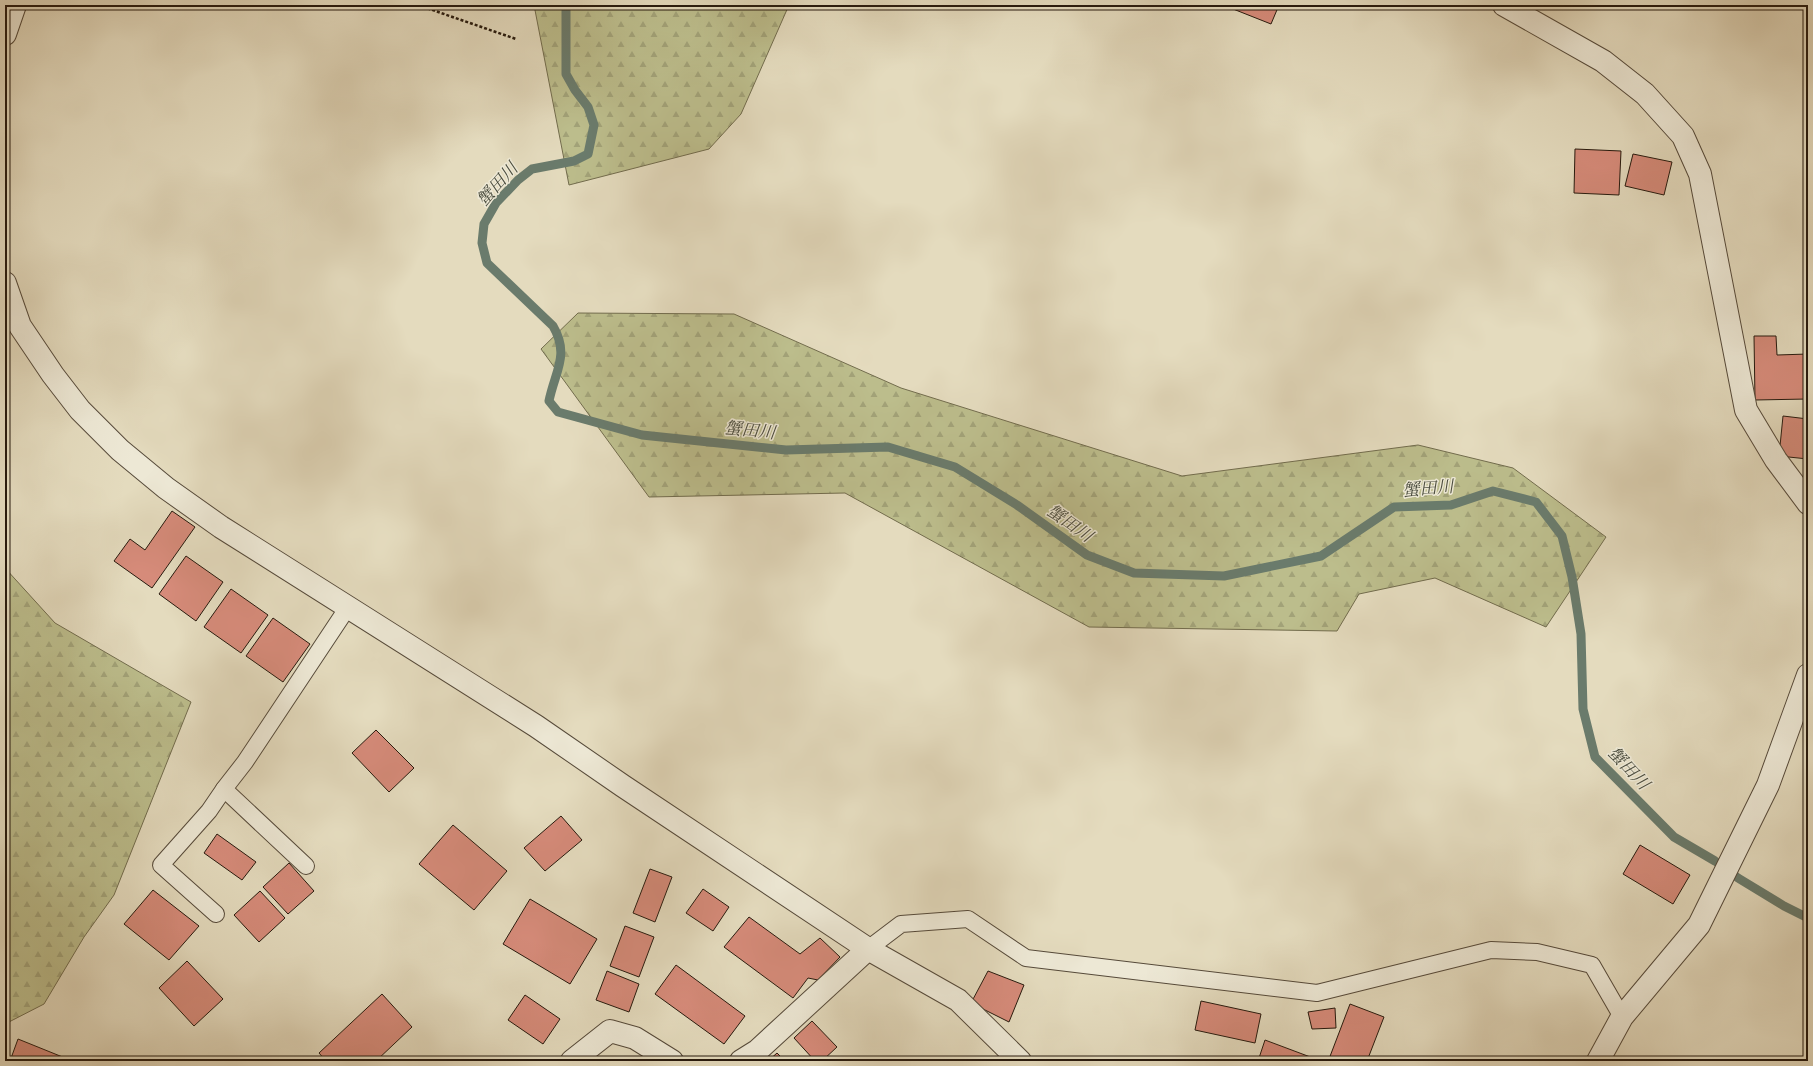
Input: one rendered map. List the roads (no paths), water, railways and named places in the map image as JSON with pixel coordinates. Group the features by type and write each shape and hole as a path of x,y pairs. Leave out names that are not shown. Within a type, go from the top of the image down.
{"street":[{"path":"5,34 15,5"},
{"path":"1504,5 1603,61 1645,94 1683,136 1700,174 1746,410 1776,460 1808,503"},
{"path":"5,283 20,326 80,410 120,450 166,488 221,527 536,726 868,950 958,1000 1020,1061"},
{"path":"1598,1061 1622,1017 1699,925 1768,785 1808,675"},
{"path":"741,1061 757,1051 868,950"},
{"path":"572,1061 610,1031 635,1038 672,1061"}],"lane":[{"path":"216,914 161,865 209,810 245,762 348,607"},
{"path":"224,789 306,866"},
{"path":"868,950 901,924 968,919 1026,958 1318,993 1491,950 1537,952 1592,965 1622,1017"}],"waterway":[{"name":"蟹田川","path":"566,5 566,74 575,90 588,107 594,125 588,154 574,161 532,169 518,180 496,203 484,224 482,243 487,263 553,326 558,336 561,355 560,363 549,401 558,412 642,435 786,450 888,447 955,467 1017,505 1087,555 1134,573 1224,576 1321,556 1394,507 1451,505 1493,491 1536,502 1562,536 1572,577 1581,634 1583,709 1595,757 1674,837 1715,861 1738,878 1784,906 1808,918"}]}
